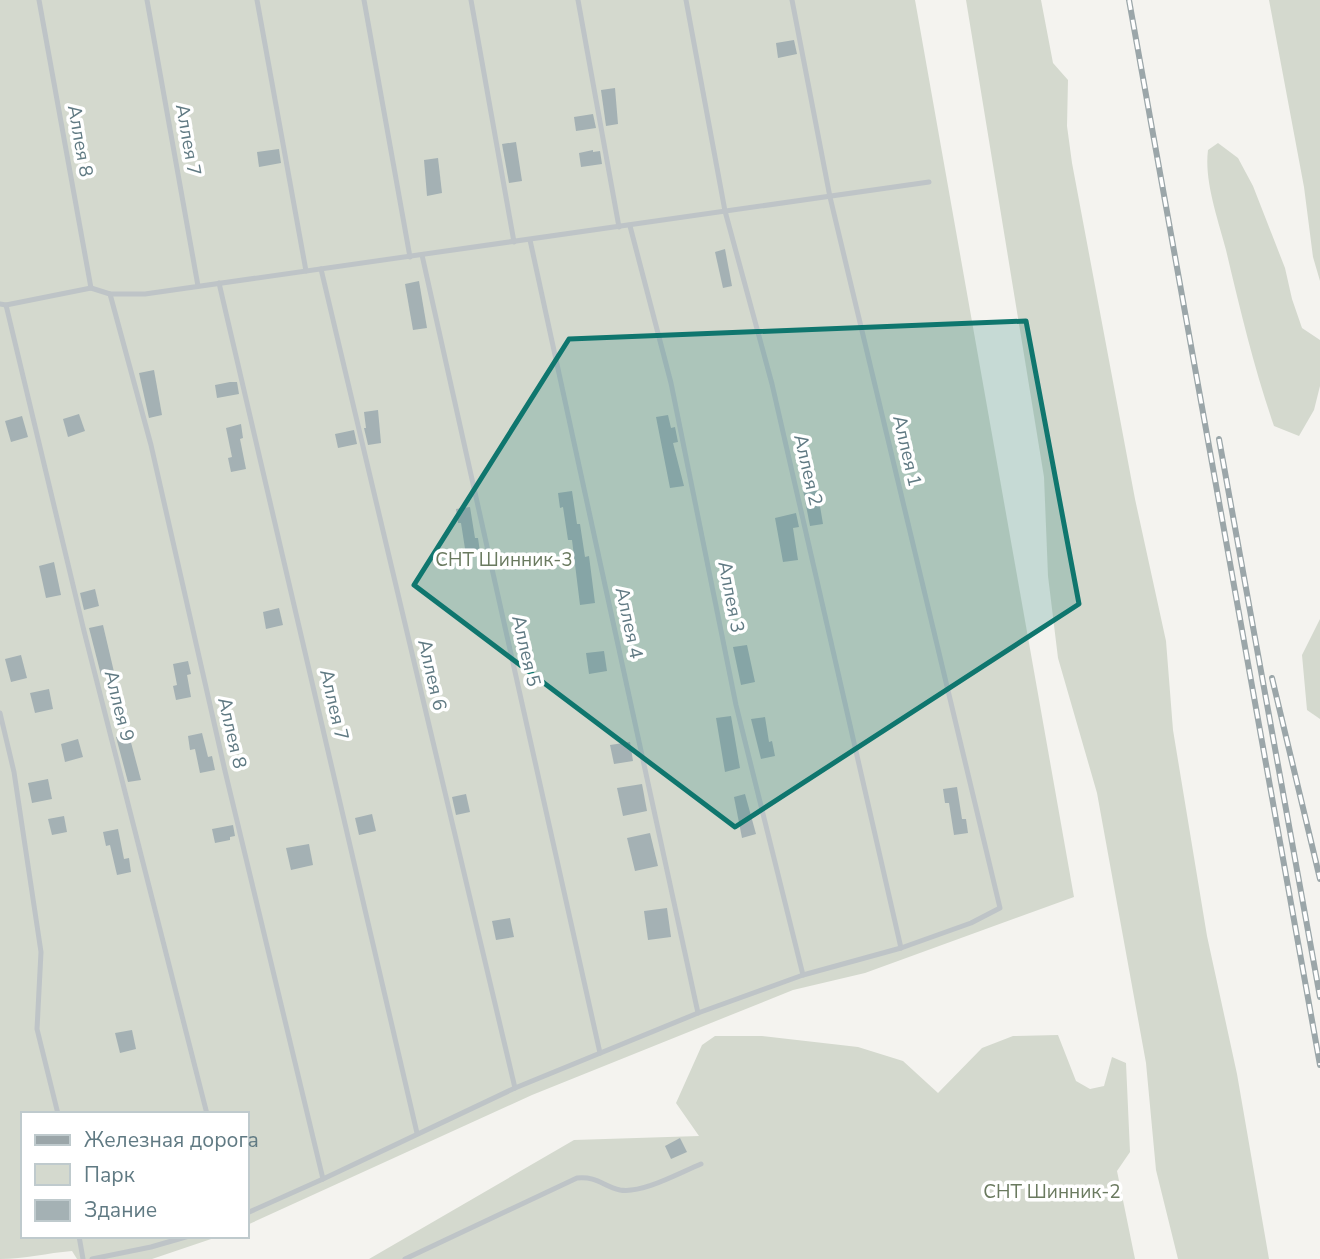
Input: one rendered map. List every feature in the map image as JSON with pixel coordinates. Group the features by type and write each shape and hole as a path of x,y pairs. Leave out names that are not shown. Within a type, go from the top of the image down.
{"lane":[{"name":"Аллея 8","path":"39,0 91,288"},
{"name":"Аллея 7","path":"148,0 198,286"},
{"path":"257,0 306,271"},
{"path":"364,0 410,257"},
{"path":"471,0 514,242"},
{"path":"578,0 619,227"},
{"name":"Аллея 2","path":"686,0 725,211 772,384 901,948"},
{"name":"Аллея 1","path":"792,0 830,197 1000,908 971,923 901,948"},
{"path":"3,304 91,288 110,294 145,294 929,182"},
{"name":"Аллея 3","path":"630,226 671,383 736,705 803,975"},
{"name":"Аллея 4","path":"530,240 698,1013"},
{"name":"Аллея 5","path":"422,256 600,1053"},
{"name":"Аллея 6","path":"321,269 515,1088"},
{"name":"Аллея 7","path":"219,284 417,1133"},
{"name":"Аллея 8","path":"110,294 151,444 228,785 323,1179"},
{"name":"Аллея 9","path":"3,304 206,1112"},
{"path":"0,713 14,772 41,952 37,1029 58,1112"},
{"path":"248,1213 515,1088 698,1013 803,975 901,948"},
{"path":"405,1259 578,1178 590,1177 617,1189 632,1191 701,1164"},
{"path":"79,1238 83,1259 151,1247 182,1238"}],"highlighted area":[{"path":"1026,321 1079,604 735,827 414,585 569,339"}],"green space":[{"name":"СНТ Шинник-3","path":"0,0 915,0 1074,897 865,973 793,990 532,1095 248,1225 248,1112 21,1112 21,1238 214,1238 152,1259 77,1259 72,1251 0,1259"},
{"path":"966,0 1041,0 1053,63 1068,80 1067,126 1072,163 1135,499 1166,641 1173,730 1207,936 1237,1074 1269,1259 1178,1259 1156,1170 1146,1063 1097,793 1058,658 1048,576 1044,477"},
{"path":"1269,0 1320,0 1320,281 1313,257 1304,187"},
{"path":"1218,143 1238,158 1253,186 1285,268 1302,328 1320,340 1320,386 1314,410 1299,436 1274,426 1254,360 1210,187 1208,150"},
{"path":"1320,619 1320,719 1307,710 1302,655"},
{"name":"СНТ Шинник-2","path":"1058,1035 1076,1081 1090,1089 1104,1086 1112,1057 1126,1063 1130,1152 1117,1171 1135,1259 369,1259 574,1140 699,1136 676,1103 702,1045 715,1036 762,1036 858,1047 903,1061 938,1093 982,1048 1013,1036"}],"building":[{"path":"794,40 797,54 778,58 776,43"},
{"path":"615,88 618,124 606,126 601,90"},
{"path":"593,114 596,128 576,131 574,117"},
{"path":"516,142 522,181 509,183 502,144"},
{"path":"279,149 281,163 259,167 257,152"},
{"path":"600,151 602,164 581,167 579,153"},
{"path":"438,158 442,193 427,196 424,160"},
{"path":"725,249 732,286 723,288 715,252"},
{"path":"419,281 427,328 413,330 405,284"},
{"path":"154,370 162,415 149,418 139,373"},
{"path":"237,382 239,394 217,398 215,385"},
{"path":"378,410 381,443 368,445 364,412"},
{"path":"79,414 85,431 68,437 63,419"},
{"path":"668,415 671,428 675,427 678,442 673,443 684,486 670,488 656,417"},
{"path":"22,416 28,437 11,442 5,421"},
{"path":"241,424 243,438 240,439 246,469 231,472 228,458 232,457 226,428"},
{"path":"354,430 357,444 338,448 335,434"},
{"path":"817,488 823,524 810,526 803,490"},
{"path":"572,491 585,557 589,556 595,603 580,605 572,540 568,540 563,507 560,508 558,493"},
{"path":"470,507 480,552 466,555 456,509"},
{"path":"796,513 799,527 793,528 798,560 783,562 775,518"},
{"path":"54,562 61,595 46,598 39,566"},
{"path":"95,589 99,606 84,610 80,593"},
{"path":"279,608 283,625 266,629 263,612"},
{"path":"103,625 114,672 101,675 89,628"},
{"path":"747,645 755,682 741,685 733,647"},
{"path":"604,651 607,671 589,674 586,653"},
{"path":"21,655 27,678 11,682 5,659"},
{"path":"188,661 191,674 187,675 191,697 176,700 173,686 177,685 173,664"},
{"path":"49,689 53,709 35,713 30,693"},
{"path":"731,716 740,768 725,772 716,718"},
{"path":"765,717 769,742 772,741 775,756 761,759 751,719"},
{"path":"202,733 208,757 212,756 215,770 200,773 195,749 190,750 188,736"},
{"path":"129,735 141,780 128,782 116,737"},
{"path":"78,739 83,757 65,762 61,744"},
{"path":"630,742 633,761 614,764 610,745"},
{"path":"48,779 52,799 32,803 28,783"},
{"path":"642,784 647,811 623,816 617,788"},
{"path":"957,787 962,819 966,819 968,833 954,835 949,803 945,803 943,789"},
{"path":"466,794 470,812 456,815 452,797"},
{"path":"745,794 756,834 742,838 734,797"},
{"path":"372,814 376,831 359,835 355,818"},
{"path":"64,816 67,832 52,835 48,819"},
{"path":"233,825 235,836 230,837 230,840 215,843 212,829"},
{"path":"118,829 124,859 129,858 131,872 117,875 110,845 106,846 103,832"},
{"path":"650,833 658,866 635,871 627,838"},
{"path":"309,844 313,865 291,870 286,848"},
{"path":"667,908 671,937 648,940 644,911"},
{"path":"510,918 514,937 496,940 492,921"},
{"path":"132,1030 136,1049 120,1053 115,1033"},
{"path":"680,1138 687,1152 671,1159 665,1146"}],"railway":[{"path":"1129,0 1320,1065"},
{"path":"1219,439 1320,997"},
{"path":"1272,678 1320,879"}]}
